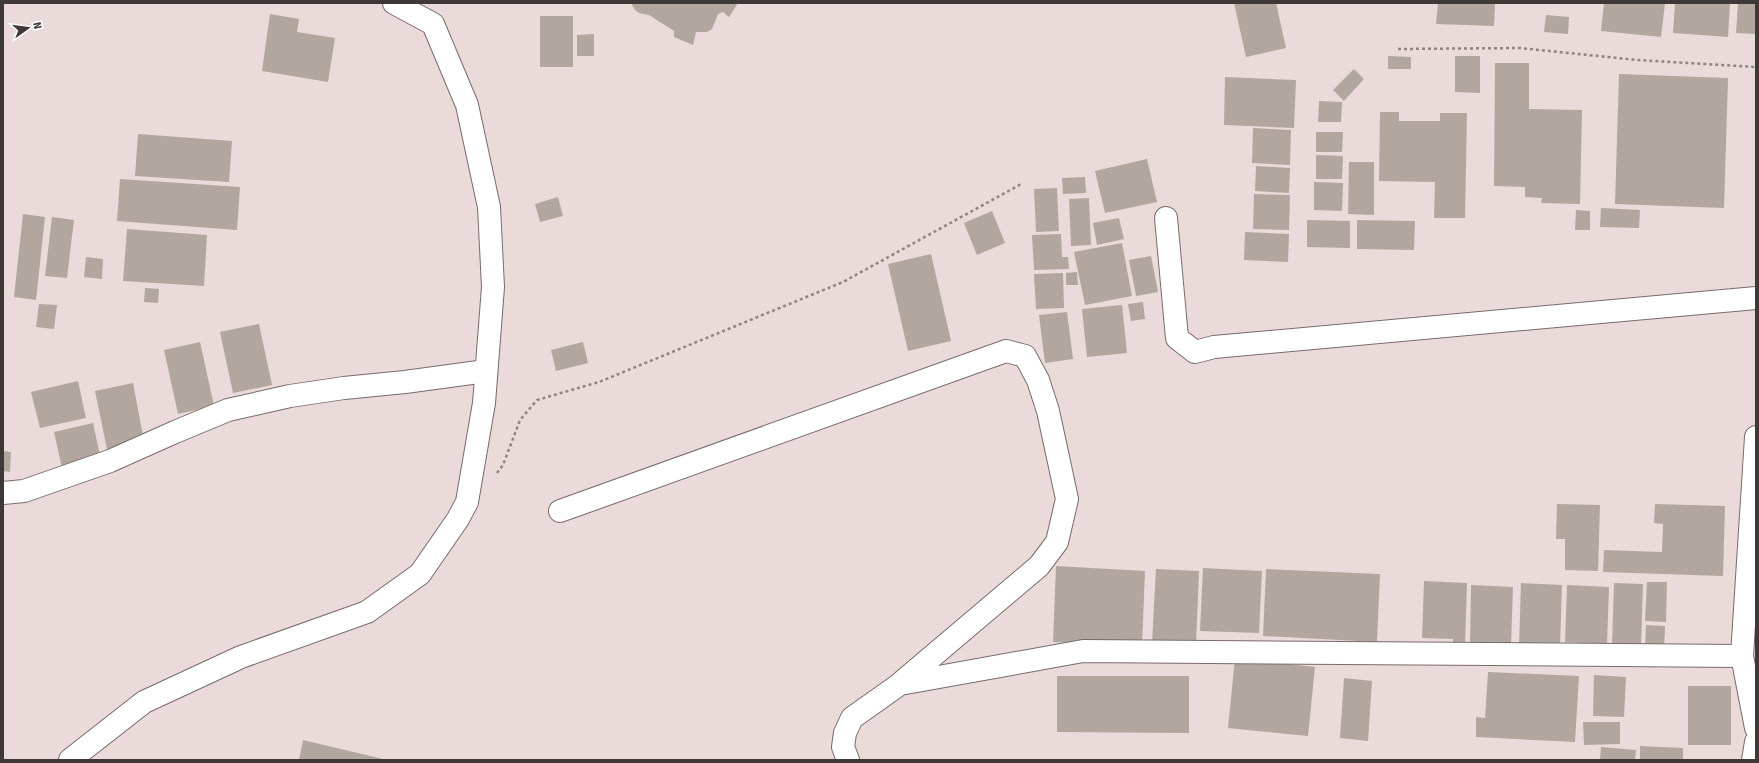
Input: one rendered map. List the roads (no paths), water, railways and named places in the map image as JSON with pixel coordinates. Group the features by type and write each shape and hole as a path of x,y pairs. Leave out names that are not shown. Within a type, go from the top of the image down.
{"street":[{"path":"70,760 144,702 241,658 367,612 420,574 458,519 467,502 484,403 493,287 489,207 467,105 433,24 394,3"},
{"path":"1166,218 1177,338 1195,352 1214,347 1756,298"},
{"path":"560,511 1006,351 1025,356 1038,380 1048,411 1067,499 1057,542 1039,566 900,684 852,718 845,732 843,747 848,760"},
{"path":"3,493 24,491 110,461 228,410 290,396 328,390 405,382 486,371"},
{"path":"1756,437 1754,501 1742,656 1756,728"},
{"path":"900,684 1083,651 1742,656"},
{"path":"1753,760 1756,742"}]}
